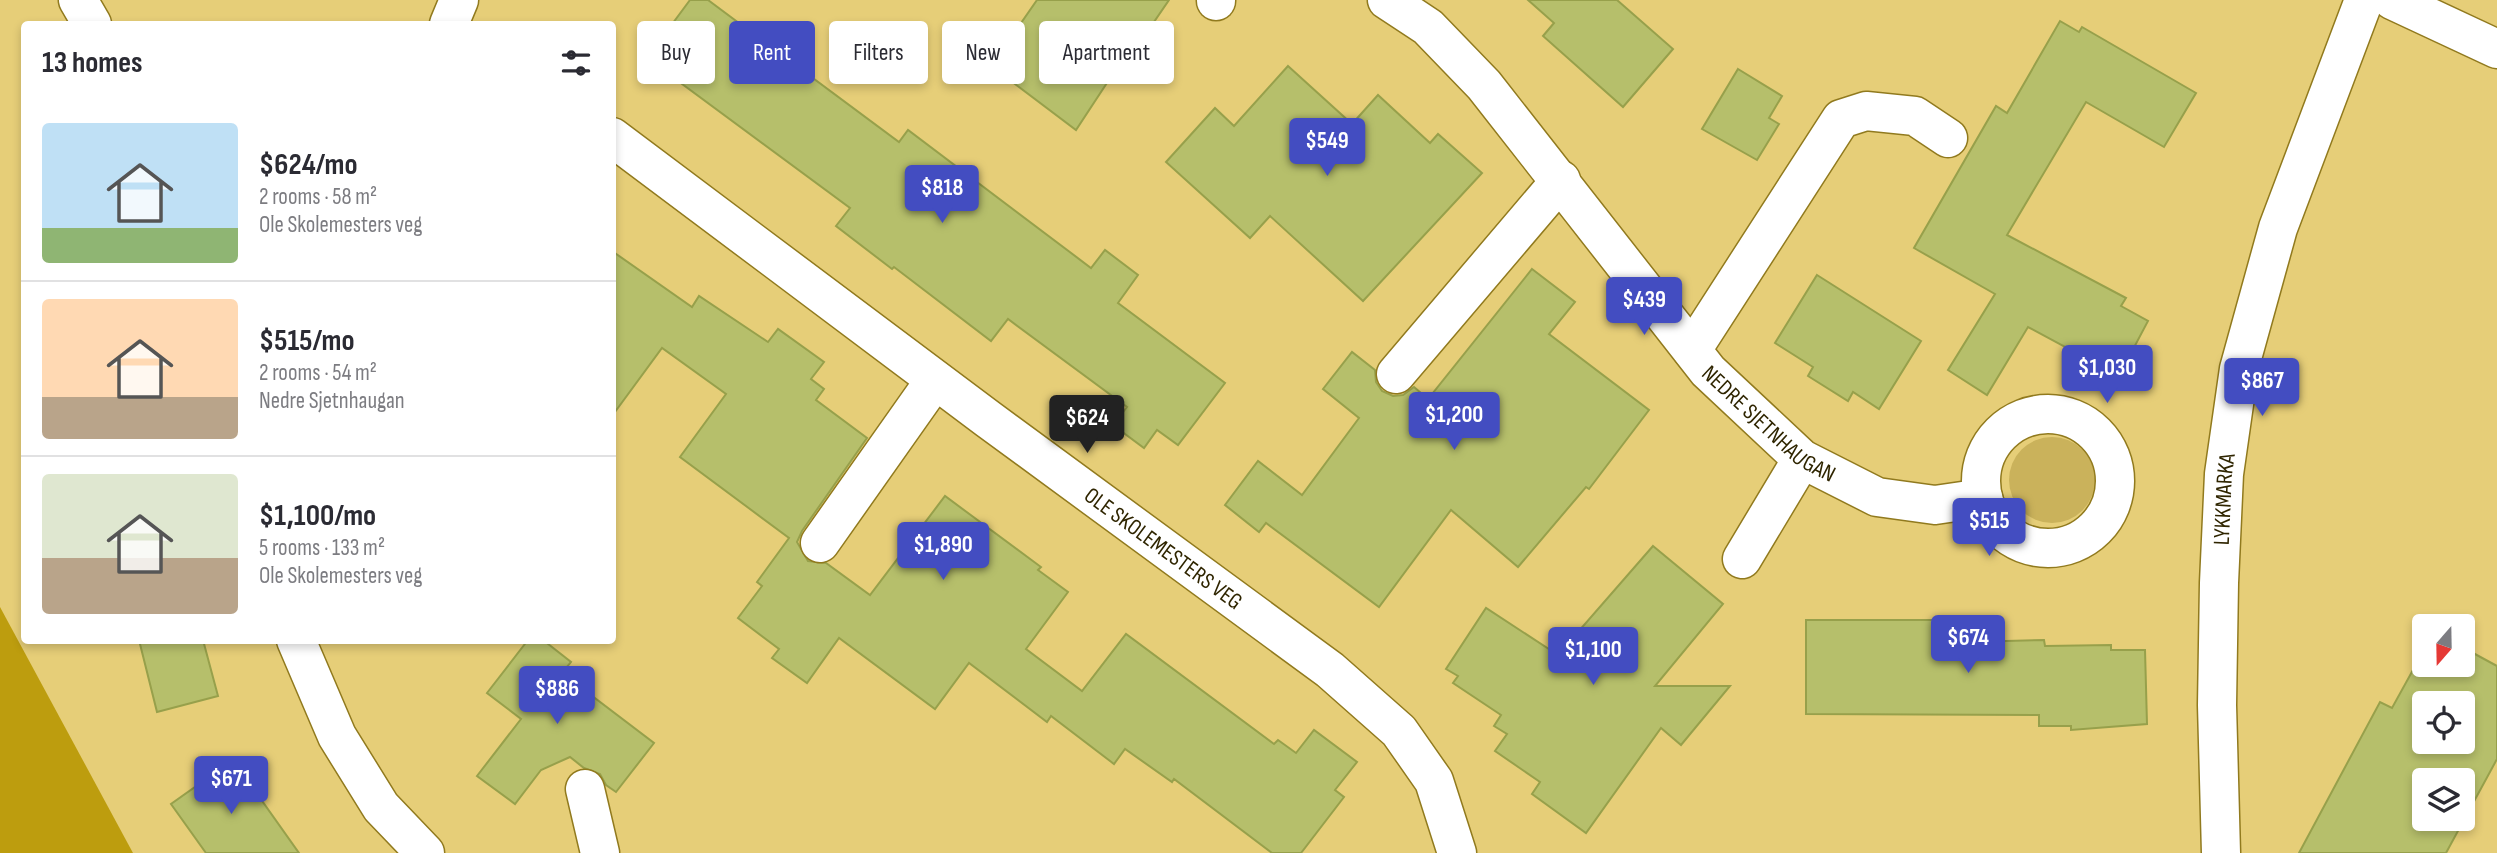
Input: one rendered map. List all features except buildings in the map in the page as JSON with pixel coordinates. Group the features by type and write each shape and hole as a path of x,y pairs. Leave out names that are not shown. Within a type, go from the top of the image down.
{"street":[{"path":"78,0 90,21"},
{"path":"450,21 459,0"},
{"name":"NEDRE SJETNHAUGAN","path":"1387,0 1428,27 1484,85 1708,371 1802,459 1877,497 1935,505 1983,498"},
{"name":"LYKKMARKA","path":"2221,853 2217,705 2219,583 2224,474 2239,369 2278,228 2364,0"},
{"path":"2392,0 2497,49"},
{"path":"1692,350 1841,119 1866,111 1915,116 1948,138"},
{"name":"OLE SKOLEMESTERS VEG","path":"616,140 1330,670 1399,731 1434,781 1457,853"},
{"path":"1396,374 1561,180"},
{"path":"820,543 936,380"},
{"path":"1742,559 1802,459"},
{"path":"298,644 337,736 381,807 425,853"},
{"path":"585,789 600,853"}],"shaded area":[{"path":"2044,437 2060,437 2083,449 2092,463 2095,480 2092,497 2083,511 2060,523 2044,523 2028,516 2016,504 2009,488 2009,472 2016,456 2028,444"},
{"path":"0,607 133,853 0,853"}]}
